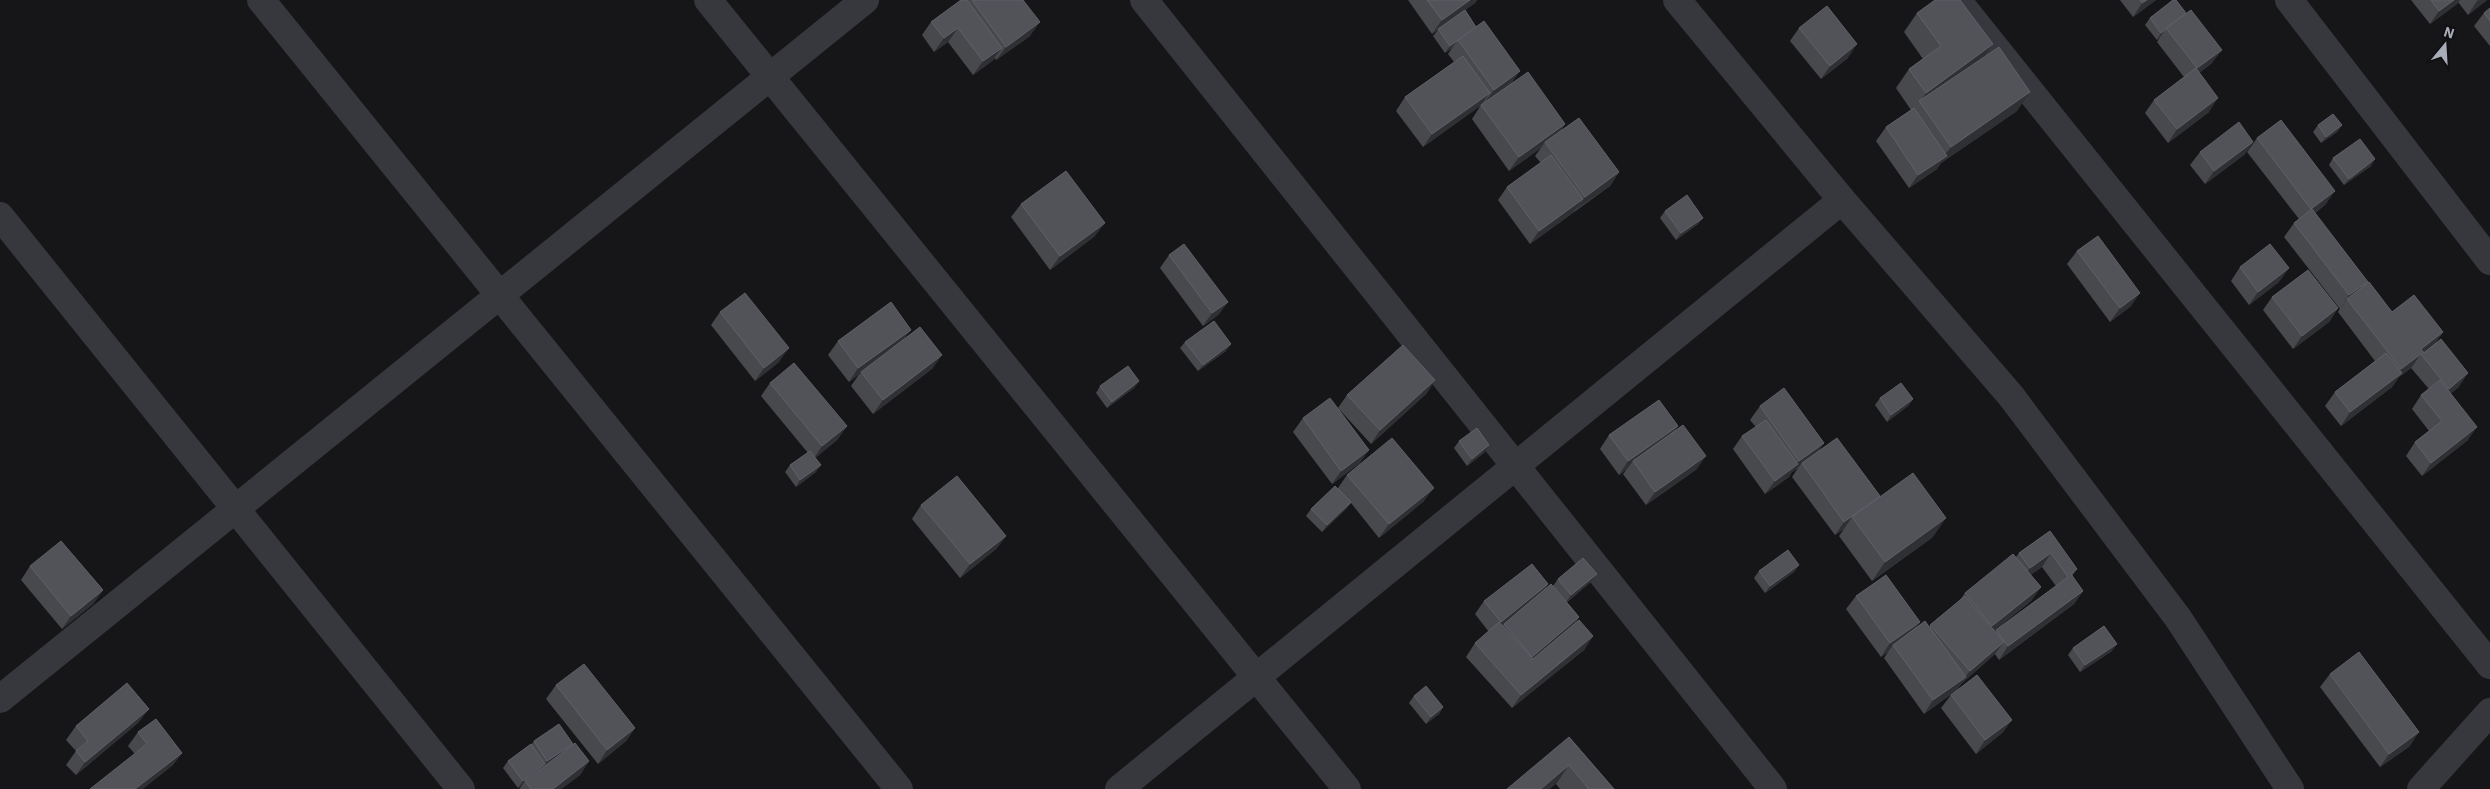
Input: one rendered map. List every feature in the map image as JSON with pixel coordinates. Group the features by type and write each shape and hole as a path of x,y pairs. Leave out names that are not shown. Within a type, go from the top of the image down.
{"street":[{"path":"261,0 899,789"},
{"path":"708,0 1347,789"},
{"path":"0,699 865,0"},
{"path":"1144,0 1773,789"},
{"path":"1677,0 1842,200 2011,396 2178,618 2290,789"},
{"path":"1957,0 2490,665"},
{"path":"2289,0 2490,261"},
{"path":"1119,789 1842,200"},
{"path":"0,216 462,789"},
{"path":"2421,789 2490,712"}],"building":[{"path":"961,0 967,0 1002,48 983,61 958,28 944,38 931,22"},
{"path":"972,0 1023,0 1040,22 1006,47"},
{"path":"1427,0 1470,0 1442,20"},
{"path":"1935,0 1960,0 1993,44 1926,93 1909,69 1941,46 1917,13"},
{"path":"2173,0 2176,0 2186,13 2161,33 2150,18"},
{"path":"2431,0 2454,0 2439,11"},
{"path":"1827,6 1857,44 1830,66 1799,28"},
{"path":"2490,8 2490,21 2484,13"},
{"path":"1465,10 1476,27 1450,46 1438,29"},
{"path":"2191,10 2222,50 2197,68 2166,28"},
{"path":"1484,21 1520,71 1494,90 1458,40"},
{"path":"1999,47 2030,92 1951,147 1919,101"},
{"path":"1463,56 1490,93 1432,134 1405,97"},
{"path":"2196,68 2218,98 2177,129 2154,100"},
{"path":"1528,72 1565,124 1519,157 1481,105"},
{"path":"1914,108 1947,156 1918,175 1886,127"},
{"path":"2333,114 2342,125 2326,137 2318,125"},
{"path":"1579,118 1619,172 1585,197 1545,142"},
{"path":"2281,120 2335,191 2311,209 2257,138"},
{"path":"2239,122 2253,142 2214,171 2200,152"},
{"path":"2360,139 2375,159 2349,179 2333,158"},
{"path":"1551,155 1583,199 1539,231 1507,187"},
{"path":"1066,171 1105,223 1060,256 1021,204"},
{"path":"1687,195 1703,218 1681,233 1665,211"},
{"path":"2312,209 2368,282 2349,295 2294,223"},
{"path":"2098,236 2140,293 2120,308 2077,251"},
{"path":"1184,244 1228,302 1212,313 1169,255"},
{"path":"2270,244 2289,268 2258,292 2240,267"},
{"path":"2308,270 2338,308 2302,336 2272,297"},
{"path":"2369,282 2392,312 2414,295 2443,332 2421,349 2424,353 2441,339 2468,373 2449,389 2421,354 2401,369 2347,299"},
{"path":"745,293 789,348 764,368 720,312"},
{"path":"891,302 911,330 858,368 838,341"},
{"path":"1214,321 1231,344 1203,365 1185,342"},
{"path":"920,327 942,355 883,400 861,372"},
{"path":"1403,345 1435,380 1380,430 1347,395"},
{"path":"2386,353 2402,373 2350,412 2335,392"},
{"path":"794,363 847,426 822,446 770,383"},
{"path":"1128,366 1139,381 1112,402 1100,386"},
{"path":"2440,380 2477,427 2431,463 2415,442 2442,421 2421,395"},
{"path":"1901,383 1913,399 1891,415 1880,398"},
{"path":"1784,388 1824,443 1799,461 1760,406"},
{"path":"1330,398 1369,450 1341,471 1303,418"},
{"path":"1659,400 1678,426 1628,461 1609,435"},
{"path":"1766,420 1798,464 1775,481 1742,436"},
{"path":"1683,425 1706,456 1655,492 1633,461"},
{"path":"1477,428 1489,445 1472,459 1459,441"},
{"path":"1392,438 1434,488 1389,524 1347,475"},
{"path":"1837,438 1880,496 1844,522 1802,463"},
{"path":"810,451 821,465 800,480 790,465"},
{"path":"1913,473 1946,518 1885,562 1852,517"},
{"path":"957,476 1006,536 970,564 921,505"},
{"path":"1335,486 1351,502 1327,525 1311,509"},
{"path":"2050,531 2077,569 2071,574 2083,591 2008,646 1996,630 2068,577 2051,553 2030,568 2019,553"},
{"path":"61,541 103,590 71,616 30,566"},
{"path":"1788,550 1799,565 1770,586 1759,571"},
{"path":"2013,554 2041,587 1992,626 1965,593"},
{"path":"1583,558 1597,574 1571,595 1558,579"},
{"path":"1532,564 1548,584 1501,622 1484,601"},
{"path":"1886,575 1920,622 1890,643 1856,596"},
{"path":"1551,584 1579,617 1532,657 1504,624"},
{"path":"1965,596 2004,642 1970,671 1930,625"},
{"path":"1579,620 1593,636 1521,695 1475,643 1499,622 1533,659"},
{"path":"1925,621 1966,677 1933,700 1893,645"},
{"path":"2104,626 2117,644 2085,665 2073,648"},
{"path":"2359,652 2419,732 2389,754 2330,674"},
{"path":"584,664 635,728 607,750 556,685"},
{"path":"1977,675 2012,720 1985,740 1951,695"},
{"path":"127,683 149,709 85,762 76,751 88,741 76,726"},
{"path":"1426,686 1443,707 1431,717 1414,696"},
{"path":"156,719 182,753 135,789 90,789 147,744 138,732"},
{"path":"559,724 573,744 547,761 534,741"},
{"path":"1569,737 1614,789 1587,789 1569,765 1541,789 1507,789"},
{"path":"575,743 589,761 553,789 531,789 525,781"},
{"path":"531,744 545,764 523,781 508,761"}]}
